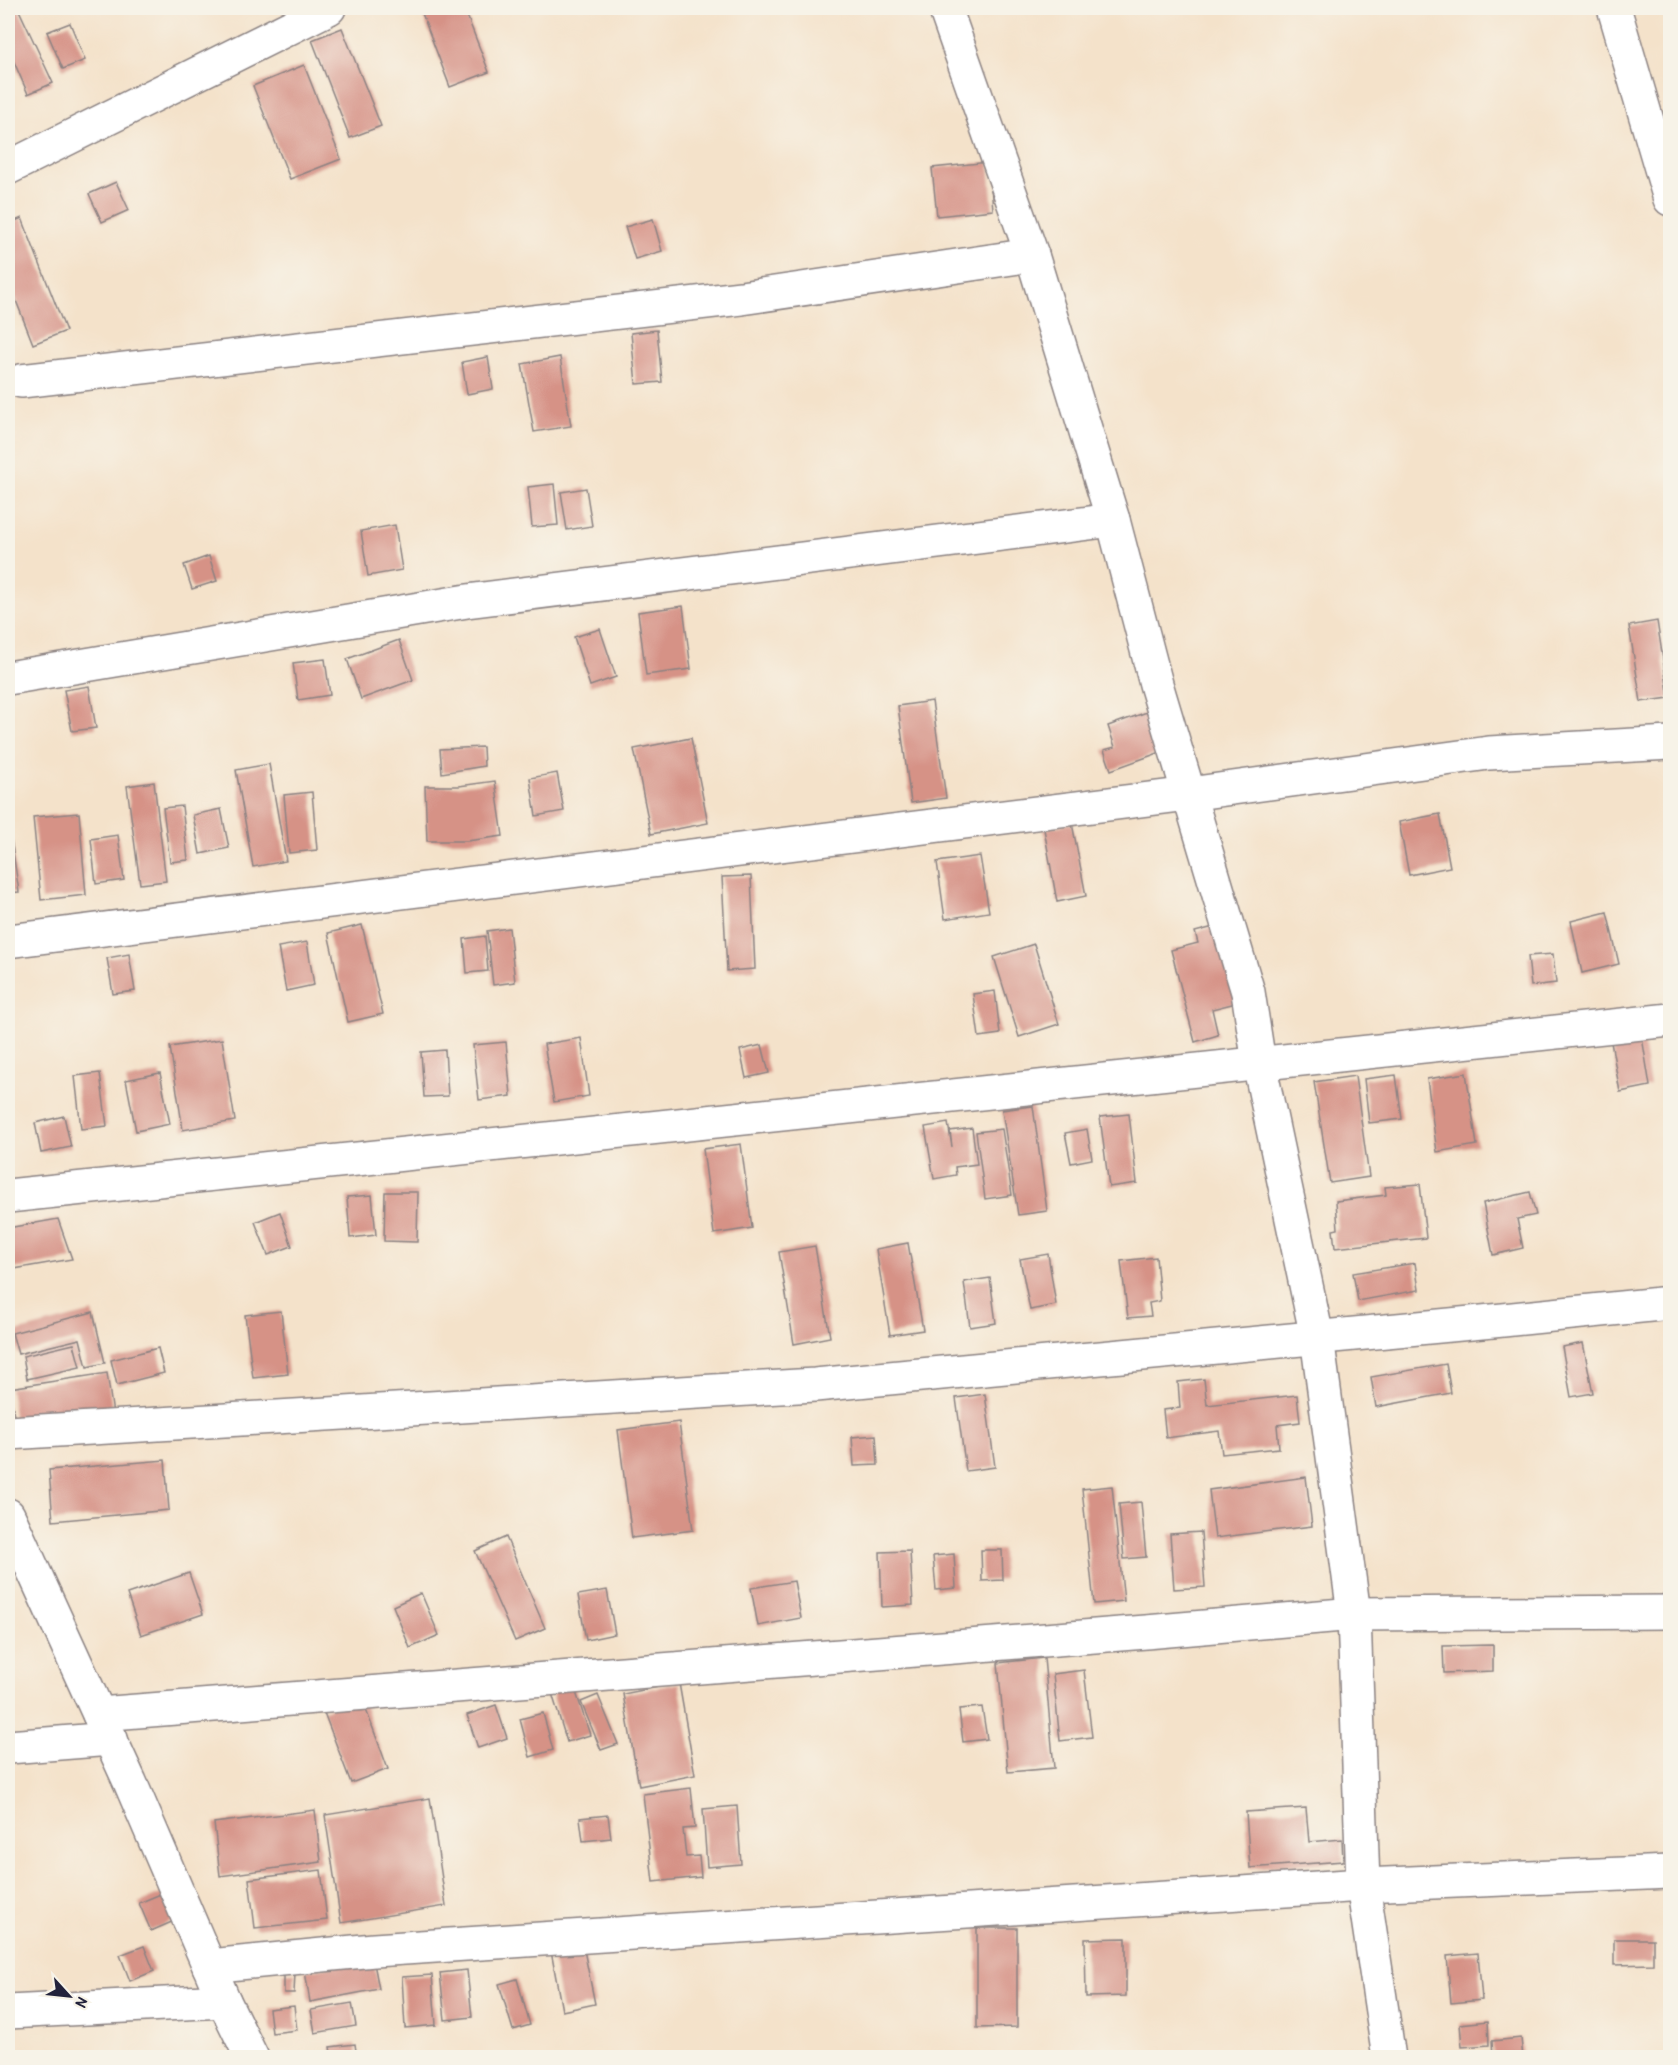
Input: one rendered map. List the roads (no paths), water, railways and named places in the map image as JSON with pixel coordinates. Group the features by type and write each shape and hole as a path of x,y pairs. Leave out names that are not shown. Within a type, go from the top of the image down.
{"street":[{"path":"8,168 329,8"},
{"path":"945,8 1032,255 1113,520 1156,684 1248,992 1259,1063 1317,1337 1354,1614 1363,1885 1389,2058"},
{"path":"1614,8 1671,199"},
{"path":"21,381 741,298 1032,255"},
{"path":"8,678 467,601 1113,520"},
{"path":"8,941 1189,794 1489,753 1671,743"},
{"path":"8,1196 1671,1020"},
{"path":"8,1433 815,1384 1671,1303"},
{"path":"8,1515 105,1727 224,2001 252,2058"},
{"path":"8,1747 105,1727 1354,1614 1671,1611"},
{"path":"209,1966 374,1950 1363,1885 1671,1872"},
{"path":"8,2012 224,2001"}]}
